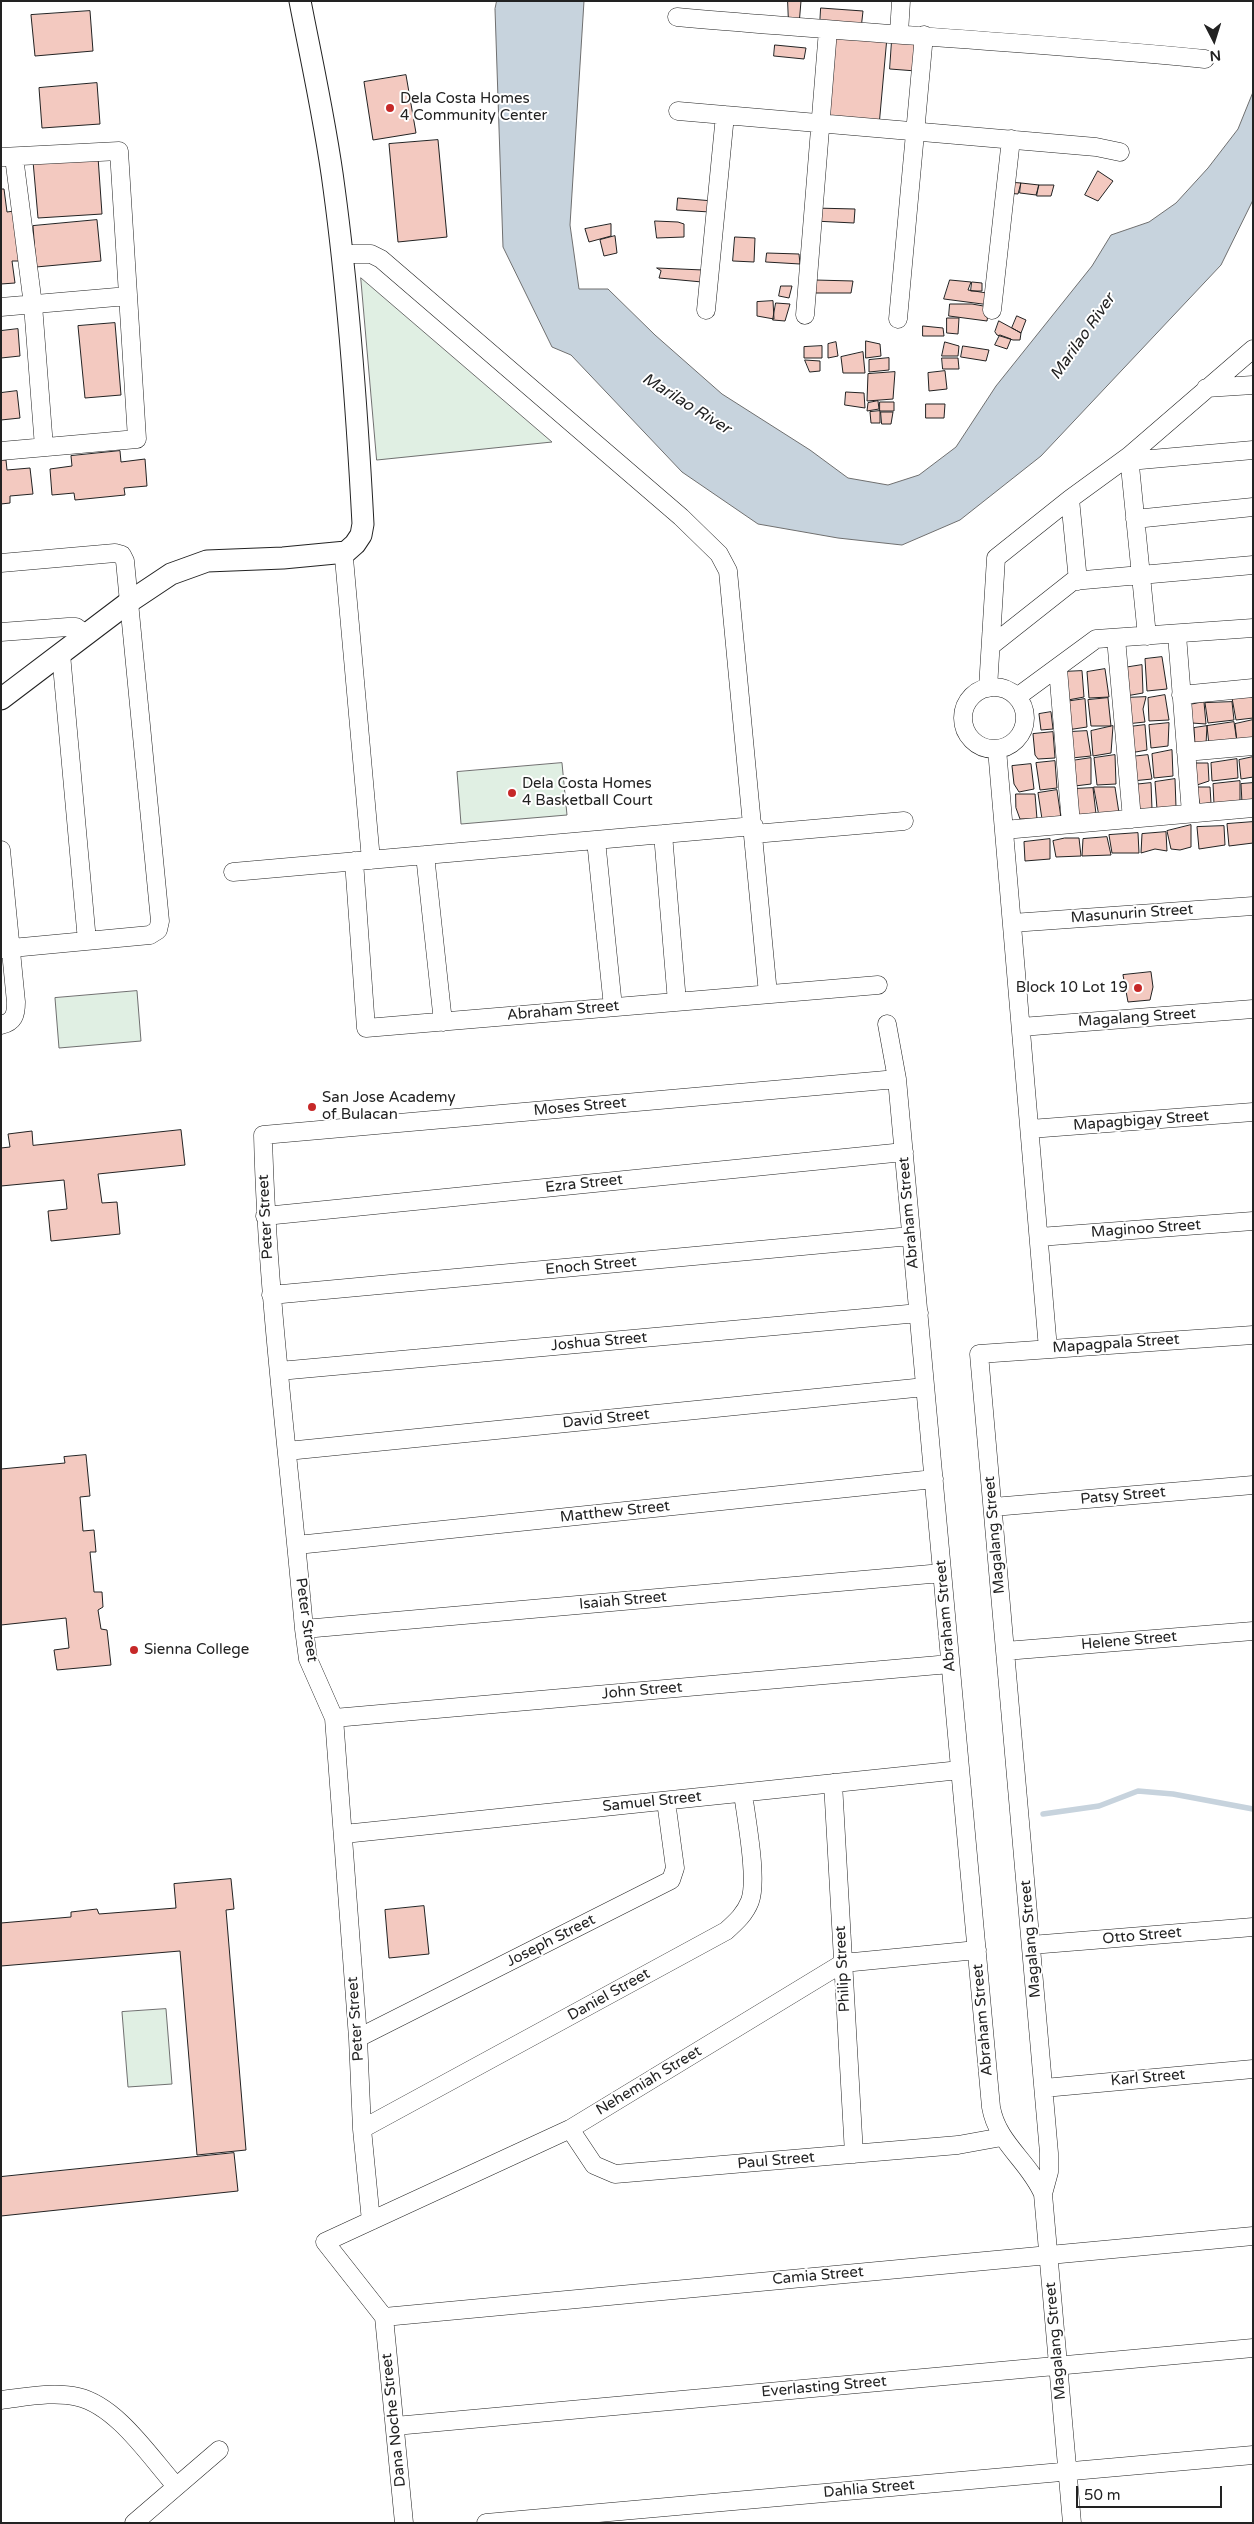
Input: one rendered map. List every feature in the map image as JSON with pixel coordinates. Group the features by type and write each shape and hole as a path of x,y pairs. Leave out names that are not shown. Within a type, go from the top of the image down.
{"street":[{"path":"300,1 334,185 343,254 357,410 363,524 361,535 356,544 346,552 344,558 362,860"},
{"path":"899,33 902,1"},
{"path":"677,16 828,30 899,33 1205,59"},
{"path":"805,315 828,30"},
{"path":"898,319 917,132 924,35"},
{"path":"678,111 1096,147 1120,152"},
{"path":"706,310 724,115"},
{"path":"992,310 1011,140"},
{"path":"1,452 138,439 118,151 8,157 32,305 44,447"},
{"path":"343,254 371,254 381,259 681,517 725,562 730,584 768,994"},
{"path":"1,307 128,296"},
{"path":"988,688 996,558 1070,499 1129,459 1206,388 1253,348"},
{"path":"1206,388 1253,385"},
{"path":"1129,459 1253,450"},
{"path":"1129,459 1147,636"},
{"path":"1070,499 1078,581"},
{"path":"1135,519 1253,507"},
{"path":"1,699 129,602 171,574 207,561 283,558 346,552"},
{"path":"1,563 115,553 122,556 126,561 160,921 158,930 150,935 6,949"},
{"path":"992,644 1073,581 1253,565"},
{"path":"1,632 76,627 86,635"},
{"path":"1017,697 1096,639 1177,635 1253,628"},
{"path":"1177,635 1191,813"},
{"path":"1116,638 1132,819"},
{"path":"61,654 87,941"},
{"path":"1058,668 1071,824"},
{"path":"988,688 1009,691 1017,697 1025,712 1024,729 1013,743 997,749 979,745 966,732 964,713 972,697 988,688"},
{"path":"1181,695 1253,688"},
{"path":"1186,752 1253,746"},
{"path":"997,749 1048,1349"},
{"path":"1004,830 1253,808"},
{"path":"233,872 663,834 904,821"},
{"path":"663,834 677,1002"},
{"path":"596,840 613,1007"},
{"path":"1,850 6,949 16,1010 9,1023 1,1025"},
{"path":"425,855 443,1022"},
{"name":"Abraham Street","path":"362,860 366,1028 878,985"},
{"name":"Masunurin Street","path":"1012,923 1253,906"},
{"name":"Magalang Street","path":"1021,1027 1253,1009"},
{"name":"Abraham Street","path":"887,1024 897,1079 991,2107 996,2127 1002,2138 1031,2171 1043,2194"},
{"name":"Moses Street","path":"263,1135 897,1079"},
{"name":"Mapagbigay Street","path":"1030,1129 1253,1112"},
{"name":"Peter Street","path":"263,1135 265,1216 271,1295 304,1629 308,1659 334,1718 344,1834 358,2038 362,2129 370,2221"},
{"name":"Ezra Street","path":"265,1216 904,1152"},
{"name":"Maginoo Street","path":"1039,1237 1253,1221"},
{"name":"Enoch Street","path":"271,1295 912,1236"},
{"name":"Joshua Street","path":"278,1371 918,1313"},
{"name":"Mapagpala Street","path":"979,1354 1253,1335"},
{"name":"Magalang Street","path":"979,1354 1050,2163 1043,2194 1072,2523"},
{"name":"David Street","path":"287,1451 925,1387"},
{"name":"Matthew Street","path":"297,1545 934,1479"},
{"name":"Patsy Street","path":"992,1507 1253,1485"},
{"name":"Isaiah Street","path":"304,1629 942,1573"},
{"name":"Helene Street","path":"1005,1651 1253,1631"},
{"name":"John Street","path":"334,1718 950,1664"},
{"name":"Samuel Street","path":"344,1834 960,1770"},
{"name":"Philip Street","path":"833,1783 854,2154"},
{"name":"Daniel Street","path":"362,2129 726,1931 742,1918 751,1900 752,1880 743,1793"},
{"name":"Joseph Street","path":"358,2038 671,1880 675,1868 666,1800"},
{"name":"Otto Street","path":"1031,1945 1253,1927"},
{"name":"Nehemiah Street","path":"384,2317 326,2242 570,2129 843,1963 977,1950"},
{"name":"Karl Street","path":"1044,2088 1253,2069"},
{"name":"Paul Street","path":"570,2129 594,2165 615,2174 958,2145 1002,2138"},
{"name":"Camia Street","path":"384,2317 1253,2236"},
{"name":"Dana Noche Street","path":"384,2317 404,2523"},
{"name":"Everlasting Street","path":"395,2426 1253,2348"},
{"path":"1,2400 60,2395 78,2397 93,2402 117,2419 176,2486"},
{"path":"134,2523 219,2450"},
{"name":"Dahlia Street","path":"486,2523 1253,2454"}],"green space":[{"path":"361,278 552,442 377,460"},
{"name":"Dela Costa Homes 4 Basketball Court","path":"562,763 567,815 461,824 457,772"},
{"path":"137,991 141,1041 59,1048 55,998"},
{"path":"166,2009 172,2084 128,2087 122,2012"}],"water":[{"name":"Marilao River","path":"497,1 584,1 570,225 579,289 608,289 655,335 722,394 810,450 848,478 888,485 919,475 956,447 996,386 1092,266 1111,235 1149,222 1176,203 1208,168 1238,129 1253,92 1253,200 1221,265 1041,456 960,520 902,545 838,538 758,524 682,472 571,355 552,347 503,247 495,9"}],"building":[{"path":"788,1 801,1 799,25 789,25"},
{"path":"821,8 863,11 861,29 820,26"},
{"path":"90,11 93,51 35,56 31,15"},
{"path":"830,33 887,37 879,126 822,121"},
{"path":"892,40 919,43 916,71 890,69"},
{"path":"775,45 806,48 804,59 774,56"},
{"name":"Dela Costa Homes 4 Community Center","path":"406,75 416,133 373,140 364,82"},
{"path":"97,83 100,124 42,128 39,88"},
{"path":"438,140 447,237 398,242 389,144"},
{"path":"98,157 102,214 38,218 33,161"},
{"path":"1098,171 1113,181 1098,201 1085,195"},
{"path":"1008,182 1021,183 1018,194 1006,193"},
{"path":"1021,183 1039,185 1036,195 1020,193"},
{"path":"1039,185 1054,185 1051,196 1037,196"},
{"path":"1,189 4,189 7,212 14,211 19,261 12,261 15,283 1,284"},
{"path":"678,198 713,201 710,212 677,210"},
{"path":"814,208 855,209 854,223 814,221"},
{"path":"97,220 101,261 36,267 33,226"},
{"path":"655,221 684,224 684,237 657,238"},
{"path":"611,224 611,236 589,242 585,229"},
{"path":"615,236 617,253 604,256 600,240"},
{"path":"735,237 755,238 754,262 733,261"},
{"path":"767,253 799,254 800,264 766,262"},
{"path":"657,268 703,270 702,282 659,278 661,271"},
{"path":"815,280 853,281 851,293 813,293"},
{"path":"950,280 971,282 968,290 993,294 990,305 944,299"},
{"path":"972,282 982,283 982,291 971,291"},
{"path":"781,286 792,286 789,298 779,296"},
{"path":"773,301 774,319 757,316 757,302"},
{"path":"776,303 790,304 785,321 773,320"},
{"path":"950,304 972,304 989,307 987,321 949,316"},
{"path":"1017,316 1026,320 1021,333 1012,328"},
{"path":"947,318 959,318 958,334 947,333"},
{"path":"999,321 1021,333 1020,340 997,335 995,332"},
{"path":"115,323 121,395 85,398 78,326"},
{"path":"923,326 943,328 944,336 923,336"},
{"path":"18,329 20,356 1,358 1,331"},
{"path":"1000,335 1011,339 1007,349 995,345"},
{"path":"866,341 880,344 881,356 866,358"},
{"path":"836,342 838,356 828,358 828,344"},
{"path":"945,342 959,346 958,356 942,356"},
{"path":"822,346 822,358 804,358 804,347"},
{"path":"963,346 989,350 986,361 961,357"},
{"path":"863,352 865,373 843,373 841,357"},
{"path":"889,358 889,370 869,372 869,360"},
{"path":"942,358 958,358 959,369 943,369"},
{"path":"805,360 820,361 820,371 810,372"},
{"path":"945,371 947,389 929,391 928,373"},
{"path":"895,372 893,399 867,401 868,374"},
{"path":"17,391 20,418 1,420 1,393"},
{"path":"846,392 864,393 865,408 845,405"},
{"path":"878,401 879,409 867,411 868,403"},
{"path":"880,402 894,402 894,411 880,411"},
{"path":"926,404 945,404 944,418 926,418"},
{"path":"880,411 880,423 871,423 870,412"},
{"path":"881,412 893,412 891,424 882,424"},
{"path":"120,451 121,462 145,459 147,486 124,488 125,495 75,500 74,493 52,495 50,469 72,466 71,456"},
{"path":"1,460 6,460 7,470 30,468 33,494 10,496 10,503 1,504"},
{"path":"1162,657 1167,689 1147,691 1145,659"},
{"path":"1142,665 1143,693 1126,696 1123,668"},
{"path":"1105,669 1109,697 1089,698 1087,672"},
{"path":"1082,671 1084,697 1068,700 1061,672"},
{"path":"1165,695 1169,720 1149,721 1148,698"},
{"path":"1146,697 1143,709 1145,722 1126,724 1123,698"},
{"path":"1253,697 1253,718 1236,720 1232,698"},
{"path":"1108,698 1111,726 1091,726 1088,700"},
{"path":"1085,699 1087,727 1067,730 1064,702"},
{"path":"1204,702 1206,724 1192,723 1189,705"},
{"path":"1232,702 1234,720 1208,723 1205,703"},
{"path":"1051,712 1053,729 1041,730 1039,714"},
{"path":"1253,720 1253,740 1237,742 1235,724"},
{"path":"1234,722 1237,742 1209,745 1207,726"},
{"path":"1169,723 1168,746 1151,748 1149,725"},
{"path":"1145,725 1147,750 1130,753 1129,727"},
{"path":"1113,726 1111,753 1093,756 1091,731"},
{"path":"1207,726 1206,744 1195,745 1194,728"},
{"path":"1087,731 1091,756 1072,758 1069,732"},
{"path":"1053,732 1055,758 1038,759 1035,755 1033,734"},
{"path":"1172,750 1173,776 1154,778 1152,754"},
{"path":"1115,755 1116,784 1097,785 1094,758"},
{"path":"1148,755 1152,779 1132,781 1130,757"},
{"path":"1253,757 1253,777 1241,779 1239,760"},
{"path":"1091,758 1091,784 1075,786 1071,761"},
{"path":"1237,759 1238,778 1212,781 1211,763"},
{"path":"1055,761 1057,788 1040,790 1036,763"},
{"path":"1196,763 1208,763 1209,781 1197,785"},
{"path":"1031,764 1034,789 1019,792 1014,784 1012,766"},
{"path":"1175,779 1176,807 1157,809 1155,782"},
{"path":"1240,781 1240,802 1214,804 1213,784"},
{"path":"1151,783 1152,809 1134,811 1132,785"},
{"path":"1253,783 1253,802 1242,803 1241,784"},
{"path":"1094,787 1115,787 1119,813 1099,814"},
{"path":"1197,787 1210,787 1211,803 1200,804"},
{"path":"1093,788 1096,814 1078,816 1073,789"},
{"path":"1057,790 1061,818 1042,819 1038,793"},
{"path":"1016,794 1035,794 1037,819 1020,819 1016,808"},
{"path":"1253,822 1253,843 1229,846 1227,824"},
{"path":"1191,825 1191,847 1180,850 1171,849 1167,831"},
{"path":"1224,826 1225,845 1199,849 1197,827"},
{"path":"1166,832 1167,851 1155,849 1141,853 1142,834"},
{"path":"1138,833 1139,853 1112,853 1109,835"},
{"path":"1107,837 1111,855 1082,856 1083,839"},
{"path":"1065,838 1079,838 1081,856 1056,857 1053,841"},
{"path":"1050,839 1050,859 1025,861 1024,842"},
{"name":"Block 10 Lot 19","path":"1151,972 1153,987 1150,1000 1128,1002 1123,975"},
{"path":"181,1130 185,1165 98,1174 102,1203 117,1202 120,1234 51,1241 48,1211 67,1209 64,1180 1,1186 1,1148 10,1147 8,1134 32,1131 33,1145"},
{"path":"86,1455 90,1496 80,1497 83,1531 94,1530 96,1552 90,1552 94,1592 102,1592 103,1607 98,1610 101,1629 107,1630 111,1665 57,1670 54,1650 69,1648 66,1618 1,1625 1,1469 65,1463 64,1457"},
{"path":"231,1879 234,1909 226,1910 246,2150 197,2155 180,1951 1,1966 1,1923 71,1917 71,1912 97,1909 99,1914 176,1908 174,1884"},
{"path":"424,1906 429,1954 389,1958 385,1910"},
{"path":"234,2153 238,2191 1,2216 1,2177"}],"waterway":[{"path":"1043,1814 1099,1806 1138,1791 1173,1794 1253,1809"}],"place":[{"name":"Dela Costa Homes 4 Community Center","path":"390,108"},
{"name":"Dela Costa Homes 4 Basketball Court","path":"512,793"},
{"name":"Block 10 Lot 19","path":"1138,988"},
{"name":"San Jose Academy of Bulacan","path":"312,1107"},
{"name":"Sienna College","path":"134,1650"}]}
